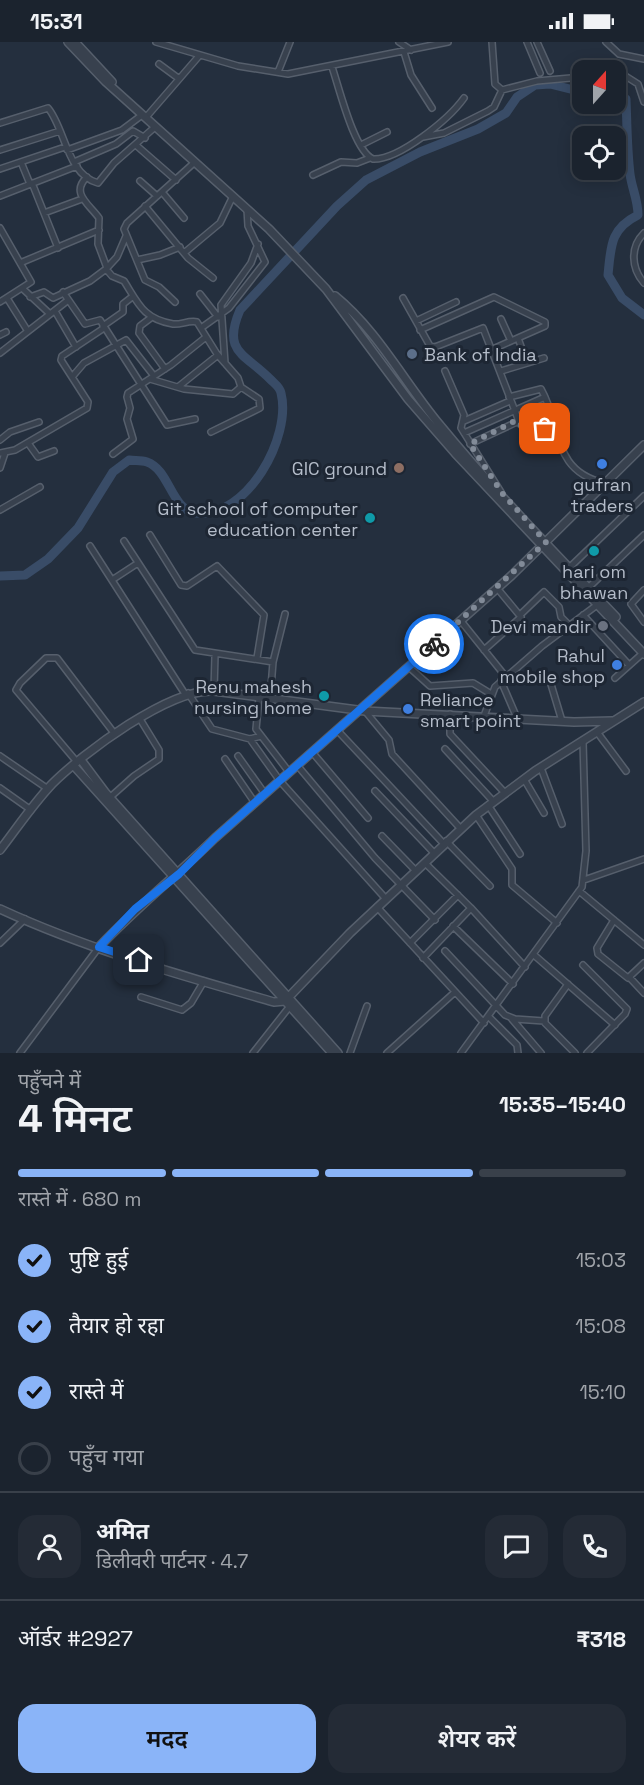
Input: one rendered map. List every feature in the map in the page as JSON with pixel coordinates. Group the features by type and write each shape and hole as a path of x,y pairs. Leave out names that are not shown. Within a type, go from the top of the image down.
{"street":[{"path":"68,42 145,115 262,217 269,229"},
{"path":"75,42 155,127 269,229 326,289 408,399 597,604 644,651"},
{"path":"156,42 199,56 278,72 299,73 448,42"},
{"path":"278,72 290,42"},
{"path":"399,42 411,50"},
{"path":"492,42 495,84 502,90"},
{"path":"527,42 540,73"},
{"path":"537,42 550,71"},
{"path":"606,42 615,52 644,59"},
{"path":"404,52 411,75 432,108"},
{"path":"0,169 122,130 145,115 199,56"},
{"path":"159,64 178,78"},
{"path":"332,67 350,122 370,158"},
{"path":"626,77 643,88 644,102"},
{"path":"502,90 537,81 572,78"},
{"path":"420,137 444,133 488,111 494,107 502,90"},
{"path":"313,175 341,162 357,163 396,153 420,137 464,98"},
{"path":"0,123 46,107 50,110 66,148 92,182 99,182 114,163 137,146 155,127"},
{"path":"0,150 60,131"},
{"path":"0,196 76,164 116,144 133,131 145,138"},
{"path":"361,145 387,132"},
{"path":"137,146 176,180"},
{"path":"21,162 58,248"},
{"path":"176,302 159,287 148,283 126,236 125,225 195,162"},
{"path":"87,177 79,188 82,199 97,216 99,250 106,269 112,276 124,281 132,297 152,317 172,324 194,321 238,378 241,387 259,399 260,408 211,432"},
{"path":"140,181 159,194 184,218"},
{"path":"137,260 182,250 220,223 233,196"},
{"path":"44,213 82,199"},
{"path":"145,206 182,250 213,278"},
{"path":"201,328 219,315 263,265 265,259 248,226 247,209"},
{"path":"0,228 31,281 23,289 0,302"},
{"path":"20,263 99,230"},
{"path":"644,233 638,238 633,252 637,269 644,283"},
{"path":"30,297 44,292 53,298 90,281 117,257 126,236"},
{"path":"225,363 219,315 222,303 231,295 240,276 251,262 258,244"},
{"path":"23,289 30,297 52,312 76,346"},
{"path":"326,289 351,309 437,421 544,544 588,588 644,651"},
{"path":"63,292 67,301 85,324 97,319 104,327 167,425 195,419"},
{"path":"200,294 219,315"},
{"path":"0,468 2,453 28,443 89,406 61,360 76,346 123,312 123,304 132,297"},
{"path":"420,330 494,297 545,322 545,326 493,349"},
{"path":"7,298 27,330"},
{"path":"403,298 428,345 435,347 481,327 493,349 517,420 523,428 555,429"},
{"path":"0,353 67,301"},
{"path":"416,321 456,302"},
{"path":"152,317 140,326 139,333 165,369"},
{"path":"501,319 510,341"},
{"path":"113,453 133,439 127,419 130,408 127,397 206,337"},
{"path":"518,338 527,363"},
{"path":"72,377 84,363 124,340 128,341 152,377 178,387 223,394 237,393 241,387"},
{"path":"178,387 218,355"},
{"path":"501,371 544,358"},
{"path":"445,372 464,415 461,426 464,433 502,493"},
{"path":"464,421 509,399 540,388 549,407 566,459 576,471 586,478 604,483"},
{"path":"464,433 545,397"},
{"path":"470,444 549,407"},
{"path":"0,440 10,432 39,422"},
{"path":"28,443 38,457 54,451"},
{"path":"20,1053 99,947 135,909 410,668 544,544 644,445"},
{"path":"0,510 16,498 40,487"},
{"path":"569,568 644,496"},
{"path":"150,535 181,585 187,586 217,566 258,607 265,619 257,658"},
{"path":"588,588 643,537"},
{"path":"124,542 190,646 199,652 215,656 257,658 273,662"},
{"path":"90,546 212,729 250,739 261,736"},
{"path":"112,580 138,563"},
{"path":"497,588 521,614"},
{"path":"644,590 632,604 644,622"},
{"path":"484,650 520,619 521,614 544,592 559,607 561,617 569,625"},
{"path":"484,716 490,694 503,679 597,604"},
{"path":"270,700 273,662 285,614"},
{"path":"583,615 629,665"},
{"path":"461,621 503,679 517,718"},
{"path":"615,678 644,651"},
{"path":"214,691 215,656"},
{"path":"114,733 57,658 46,658 20,683 16,690 127,821 332,1053"},
{"path":"410,668 430,686 472,683 490,694"},
{"path":"550,681 562,721"},
{"path":"0,850 48,789 77,763 114,733 186,693 214,691 362,710 562,721 615,721"},
{"path":"259,698 255,724 261,736 289,772"},
{"path":"253,1053 288,1001 377,907 460,828 524,779 644,702"},
{"path":"362,710 388,740 392,754 460,828"},
{"path":"450,714 451,736 505,793"},
{"path":"108,799 160,756 140,719"},
{"path":"338,731 445,843 490,886"},
{"path":"597,732 626,771"},
{"path":"250,739 280,781 386,898"},
{"path":"461,1053 557,923 584,880 583,741"},
{"path":"445,749 490,803 520,854"},
{"path":"312,752 368,818"},
{"path":"0,756 48,789"},
{"path":"238,756 265,794"},
{"path":"225,759 255,803"},
{"path":"297,765 375,858 435,920"},
{"path":"541,768 562,824"},
{"path":"524,779 544,813"},
{"path":"0,788 31,810"},
{"path":"375,791 435,854"},
{"path":"476,814 512,868 512,885 557,923"},
{"path":"382,836 416,871"},
{"path":"584,880 644,859"},
{"path":"425,863 471,908 525,967"},
{"path":"579,891 644,945"},
{"path":"411,943 458,895"},
{"path":"377,907 484,1023"},
{"path":"423,958 471,908"},
{"path":"0,909 99,947 204,981 274,1002 288,1001"},
{"path":"0,943 25,919"},
{"path":"614,920 597,951 623,975 630,978 644,993"},
{"path":"453,926 513,984"},
{"path":"445,951 496,1006 511,1018 541,1053"},
{"path":"534,955 615,1025"},
{"path":"630,978 644,963"},
{"path":"583,965 625,1006 627,1012 587,1053"},
{"path":"141,997 182,1010 191,1003 204,981"},
{"path":"544,1021 568,984"},
{"path":"387,1053 455,992"},
{"path":"288,1001 338,1053"},
{"path":"350,1053 367,1006"},
{"path":"489,1017 517,1045 518,1053"},
{"path":"511,1018 544,1021 575,1053"}],"waterway":[{"path":"0,576 25,575 48,559 78,528 113,472 129,460 145,461 155,466 181,505 188,510 196,513 215,511 232,503 262,472 280,431 283,411 278,387 244,357 235,343 233,335 240,310 337,206 366,180 420,152 478,129 506,113 517,97 535,85 550,84 572,90"},
{"path":"626,99 629,165 638,215 617,232 611,247 608,275 622,298 644,315"}],"way so far":[{"path":"434,644 546,542 502,493 470,444 517,420 523,428 545,429"}],"place":[{"name":"Bank of India","path":"412,354"},
{"name":"gufran traders","path":"602,464"},
{"name":"GIC ground","path":"399,468"},
{"name":"Git school of computer education center","path":"370,518"},
{"name":"hari om bhawan","path":"594,551"},
{"name":"Devi mandir","path":"603,626"},
{"name":"Rahul mobile shop","path":"617,665"},
{"name":"Renu mahesh nursing home","path":"324,696"},
{"name":"Reliance smart point","path":"408,709"}],"route":[{"path":"139,960 99,947 135,909 179,874 215,838 384,688 410,668 411,664 434,644"}]}
